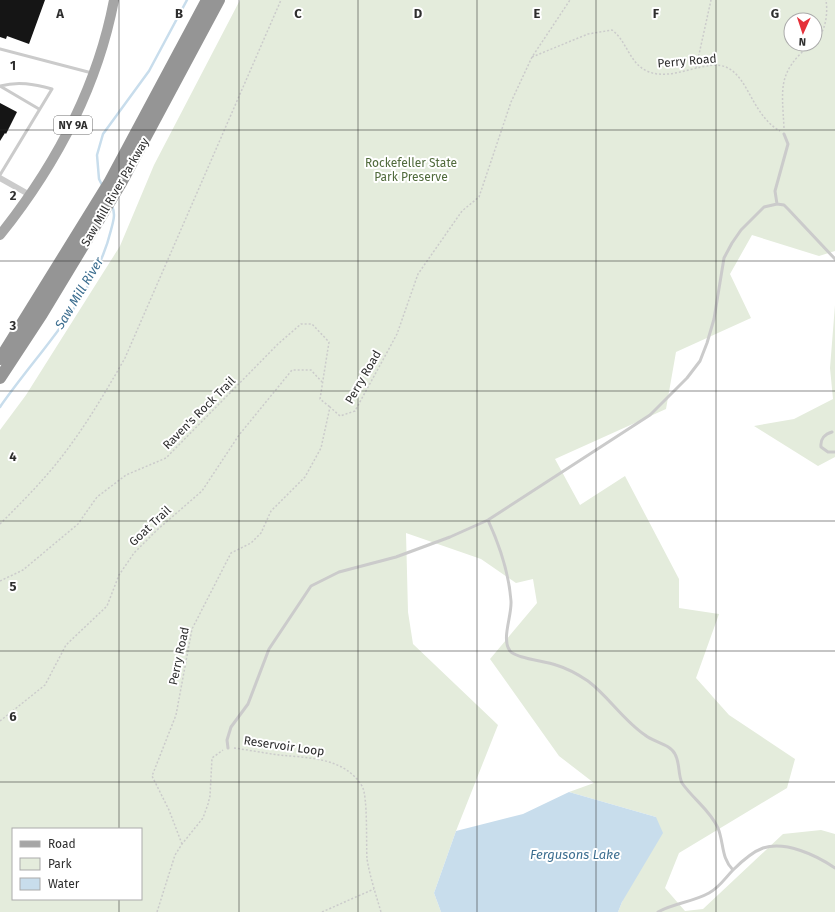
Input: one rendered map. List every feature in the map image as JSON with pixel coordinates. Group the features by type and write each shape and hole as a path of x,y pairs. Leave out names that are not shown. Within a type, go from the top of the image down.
{"highway":[{"name":"Saw Mill River Parkway","path":"0,378 26,340 103,203 109,183 207,0"},
{"name":"Saw Mill River Parkway","path":"0,360 103,203 114,194 155,123 219,0"}],"main road":[{"name":"NY 9A","path":"0,235 30,195 64,142 94,73 106,36 114,0"}],"street":[{"path":"0,177 30,195"}],"lane":[{"path":"0,49 94,73"},
{"path":"0,86 14,82 37,84 52,89 0,177"},
{"path":"0,86 40,109"},
{"path":"777,204 775,191 788,144 784,134"},
{"path":"228,748 227,740 231,727 248,704 269,649 311,586 340,572 396,557 450,537 488,520 650,415 687,378 700,361 707,343 714,319 724,258 732,242 741,230 764,207 777,204 784,205 835,259"},
{"path":"832,432 826,434 823,438 821,447 828,452 835,452"},
{"path":"488,520 495,535 509,587 511,610 506,640 510,652 516,656 534,658 557,665 586,680 640,732 668,747 675,753 682,782 711,817 718,829 723,855 728,865 733,870"},
{"path":"658,912 672,905 710,893 722,884 733,870 750,856 763,848 778,846 797,850 817,857 835,868"}],"path":[{"path":"0,524 30,494 60,459 96,408 125,358 281,0"},
{"name":"Perry Road","path":"182,844 169,810 152,776 176,715 192,629 231,554 251,543 261,533 271,511 305,477 320,448 330,407 340,416 356,411 364,398 397,334 418,274 462,211 479,197 511,102 532,56 570,0"},
{"path":"696,68 711,0"},
{"path":"823,29 826,16 826,0"},
{"name":"Perry Road","path":"532,56 588,34 612,30 619,35 635,63 647,71 657,74 680,73 696,68 717,66 728,68 741,81 762,116 784,134"},
{"path":"784,134 782,85 786,72 791,64 804,52"},
{"name":"Raven's Rock Trail","path":"0,581 23,570 78,524 97,497 126,475 166,458 278,344 301,324 312,324 328,342 320,399 330,407"},
{"name":"Goat Trail","path":"0,721 45,685 66,645 107,606 119,575 134,553 157,530 202,491 239,436 292,370 311,370 322,382"},
{"name":"Reservoir Loop","path":"182,844 203,818 210,796 212,758 218,752 228,748 314,758 332,762 348,771 362,786 366,801 365,819 368,860 374,889 381,912"},
{"path":"157,912 175,855 182,844"},
{"path":"322,912 374,889"}],"green space":[{"name":"Rockefeller State Park Preserve","path":"240,0 835,0 835,251 819,256 752,235 730,274 751,318 676,352 666,409 555,459 580,505 625,476 679,579 679,608 719,614 696,678 729,715 795,759 787,788 679,853 665,888 685,911 703,909 783,834 821,830 835,834 835,912 618,912 656,817 569,792 594,783 559,756 490,659 537,603 533,579 516,583 481,559 406,533 408,612 413,644 498,725 456,831 434,893 441,912 0,912 0,430 26,395 120,246 154,165"},
{"path":"835,305 835,457 818,466 754,426 794,419 833,399 830,368"}],"water":[{"name":"Fergusons Lake","path":"569,792 656,817 663,833 622,902 618,912 441,912 434,893 456,831 523,814"}],"building":[{"path":"0,0 45,0 29,44 7,36 6,39 0,37"},
{"path":"0,103 17,112 6,134 5,133 0,141"}],"waterway":[{"name":"Saw Mill River","path":"103,187 99,179 97,155 103,134 149,71 187,0"},
{"name":"Saw Mill River","path":"0,407 64,323 92,278 103,255 111,230 114,215 112,206"}]}
